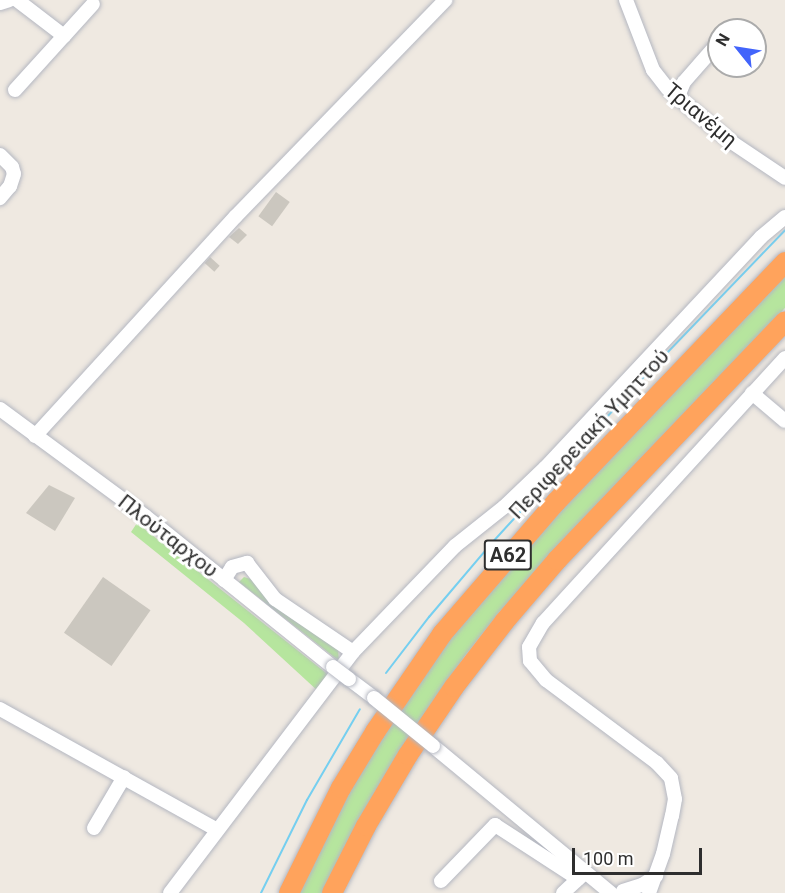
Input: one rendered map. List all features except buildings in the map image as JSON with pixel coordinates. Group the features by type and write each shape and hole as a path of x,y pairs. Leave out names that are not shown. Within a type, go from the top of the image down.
{"highway":[{"name":"Περιφερειακή Υμηττού","path":"289,893 341,788 375,732 442,634 556,502 785,262"},
{"name":"Α62","path":"332,893 366,826 408,755 491,638 557,560 785,321"}],"street":[{"path":"0,3 9,0"},
{"path":"17,0 64,36"},
{"path":"35,436 236,216 445,0"},
{"name":"Τριανέμη","path":"626,0 652,70 677,99 730,141 785,178"},
{"path":"15,90 93,4"},
{"path":"677,99 684,82 707,56"},
{"path":"0,155 12,166 14,174 10,186 0,198"},
{"path":"170,893 353,652 455,546 504,507 545,468 761,237 785,217"},
{"path":"649,893 656,876 675,799 671,778 657,763 546,680 530,661 529,647 543,622 785,358"},
{"path":"752,393 785,421"},
{"name":"Πλούταρχου","path":"0,410 144,516 374,698 582,875"},
{"path":"224,580 232,567 247,563 275,599 353,652"},
{"path":"0,709 218,830"},
{"path":"94,828 124,777"},
{"path":"441,881 495,825 582,875 616,891 642,885 656,876"},
{"path":"564,893 582,875"}],"green space":[{"path":"785,272 785,308 500,611 464,657 432,702 323,893 294,893 378,739 481,595"},
{"path":"137,523 330,676 319,692 244,623 131,532"},
{"path":"244,577 254,580 338,649 339,661 239,582"}],"waterway":[{"path":"386,673 429,617 490,545 638,383 785,230"},
{"path":"261,893 307,800 360,709"}]}
